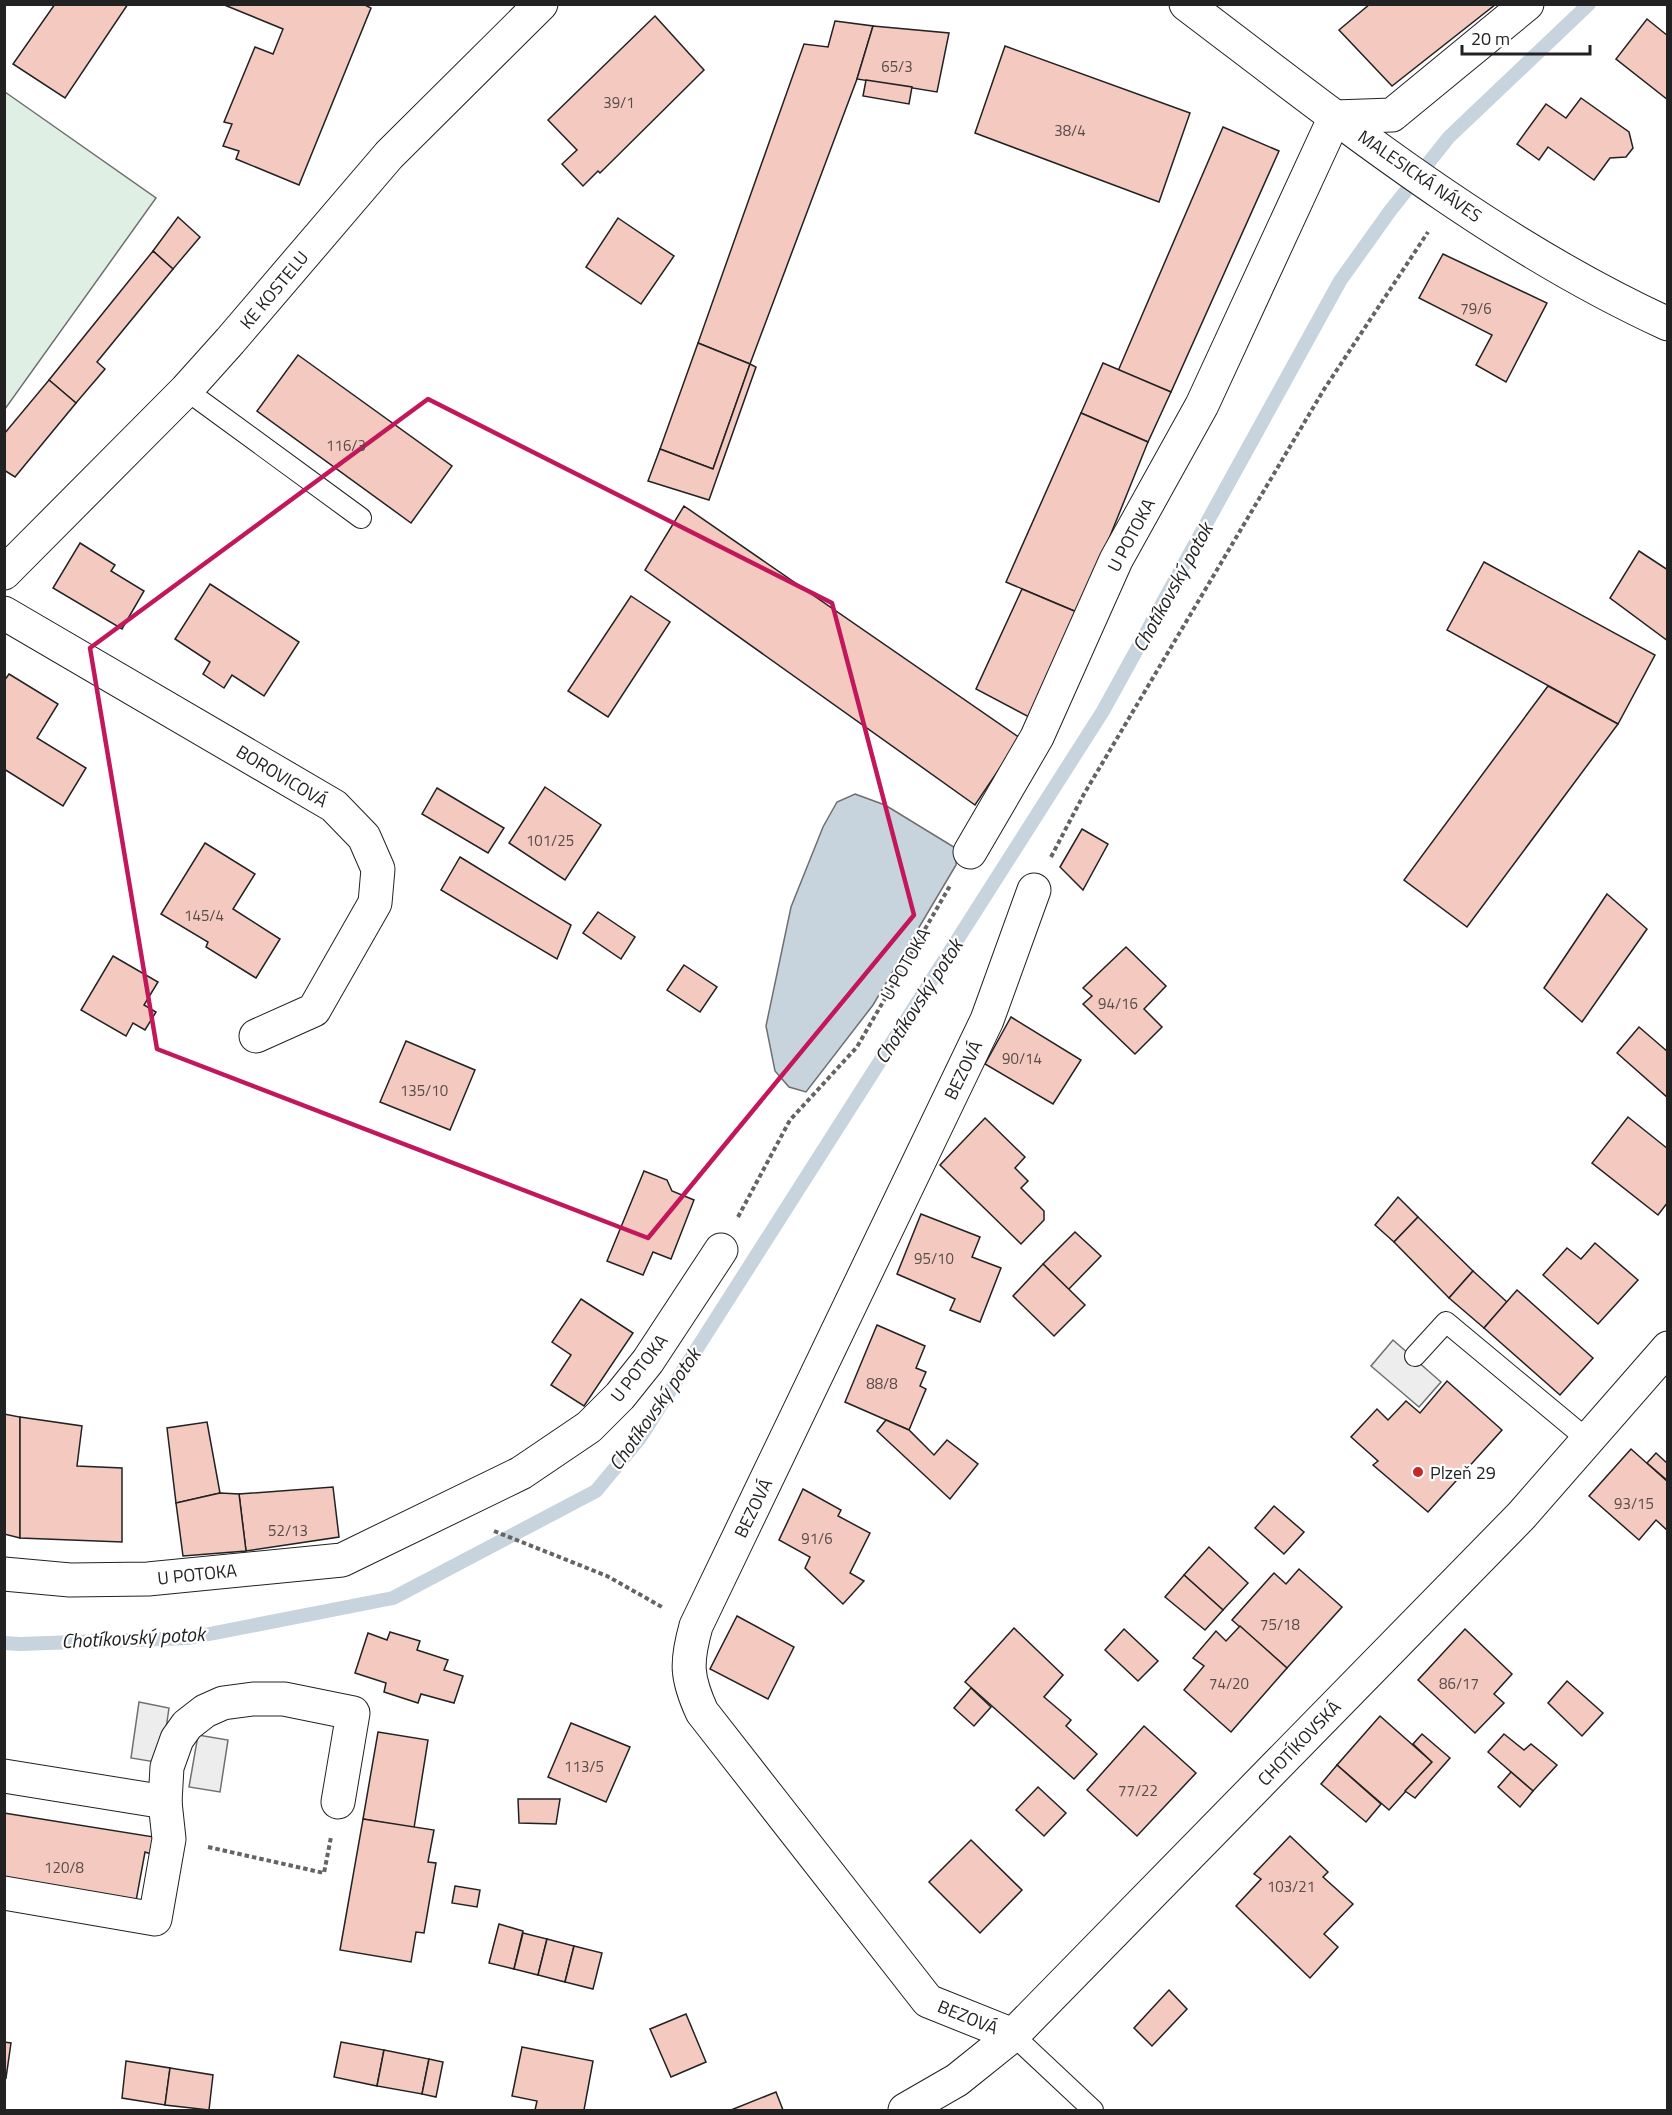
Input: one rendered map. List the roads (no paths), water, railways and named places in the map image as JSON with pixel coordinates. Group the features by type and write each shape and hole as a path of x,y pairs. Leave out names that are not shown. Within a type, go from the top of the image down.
{"street":[{"name":"KE KOSTELU","path":"4,573 186,390 231,341 389,155 541,4"},
{"name":"MALESICKÁ NÁVES","path":"1186,4 1335,117 1444,195 1566,271 1629,307 1668,324"},
{"path":"1335,117 1392,115 1527,4"},
{"name":"U POTOKA","path":"970,852 1037,737 1116,560 1202,405 1335,117"},
{"name":"BOROVICOVÁ","path":"4,613 333,806 364,837 378,869 375,903 314,1010 256,1036"},
{"name":"BEZOVÁ","path":"1013,2035 928,2001 702,1712 693,1692 689,1673 689,1650 696,1626 987,1020 1034,890"},
{"name":"U POTOKA","path":"4,1574 70,1580 148,1579 342,1560 521,1473 589,1427 620,1396 648,1361 721,1250"},
{"name":"CHOTÍKOVSKÁ","path":"905,2110 957,2080 1013,2035 1521,1516 1668,1348"},
{"path":"4,1893 155,1919 169,1839 165,1802 167,1767 177,1739 187,1725 205,1711 223,1703 254,1699 284,1699 353,1713 338,1802"},
{"path":"4,1776 165,1802"}],"lane":[{"path":"186,390 361,518"},
{"path":"1415,1356 1446,1322 1588,1440"},
{"path":"1013,2035 1093,2110"}],"waterway":[{"name":"Chotíkovský potok","path":"4,1643 189,1638 393,1598 596,1491 640,1438 1103,711 1340,281 1390,211 1449,137 1589,4"}],"place":[{"name":"Plzeň 29","path":"1418,1472"}]}
